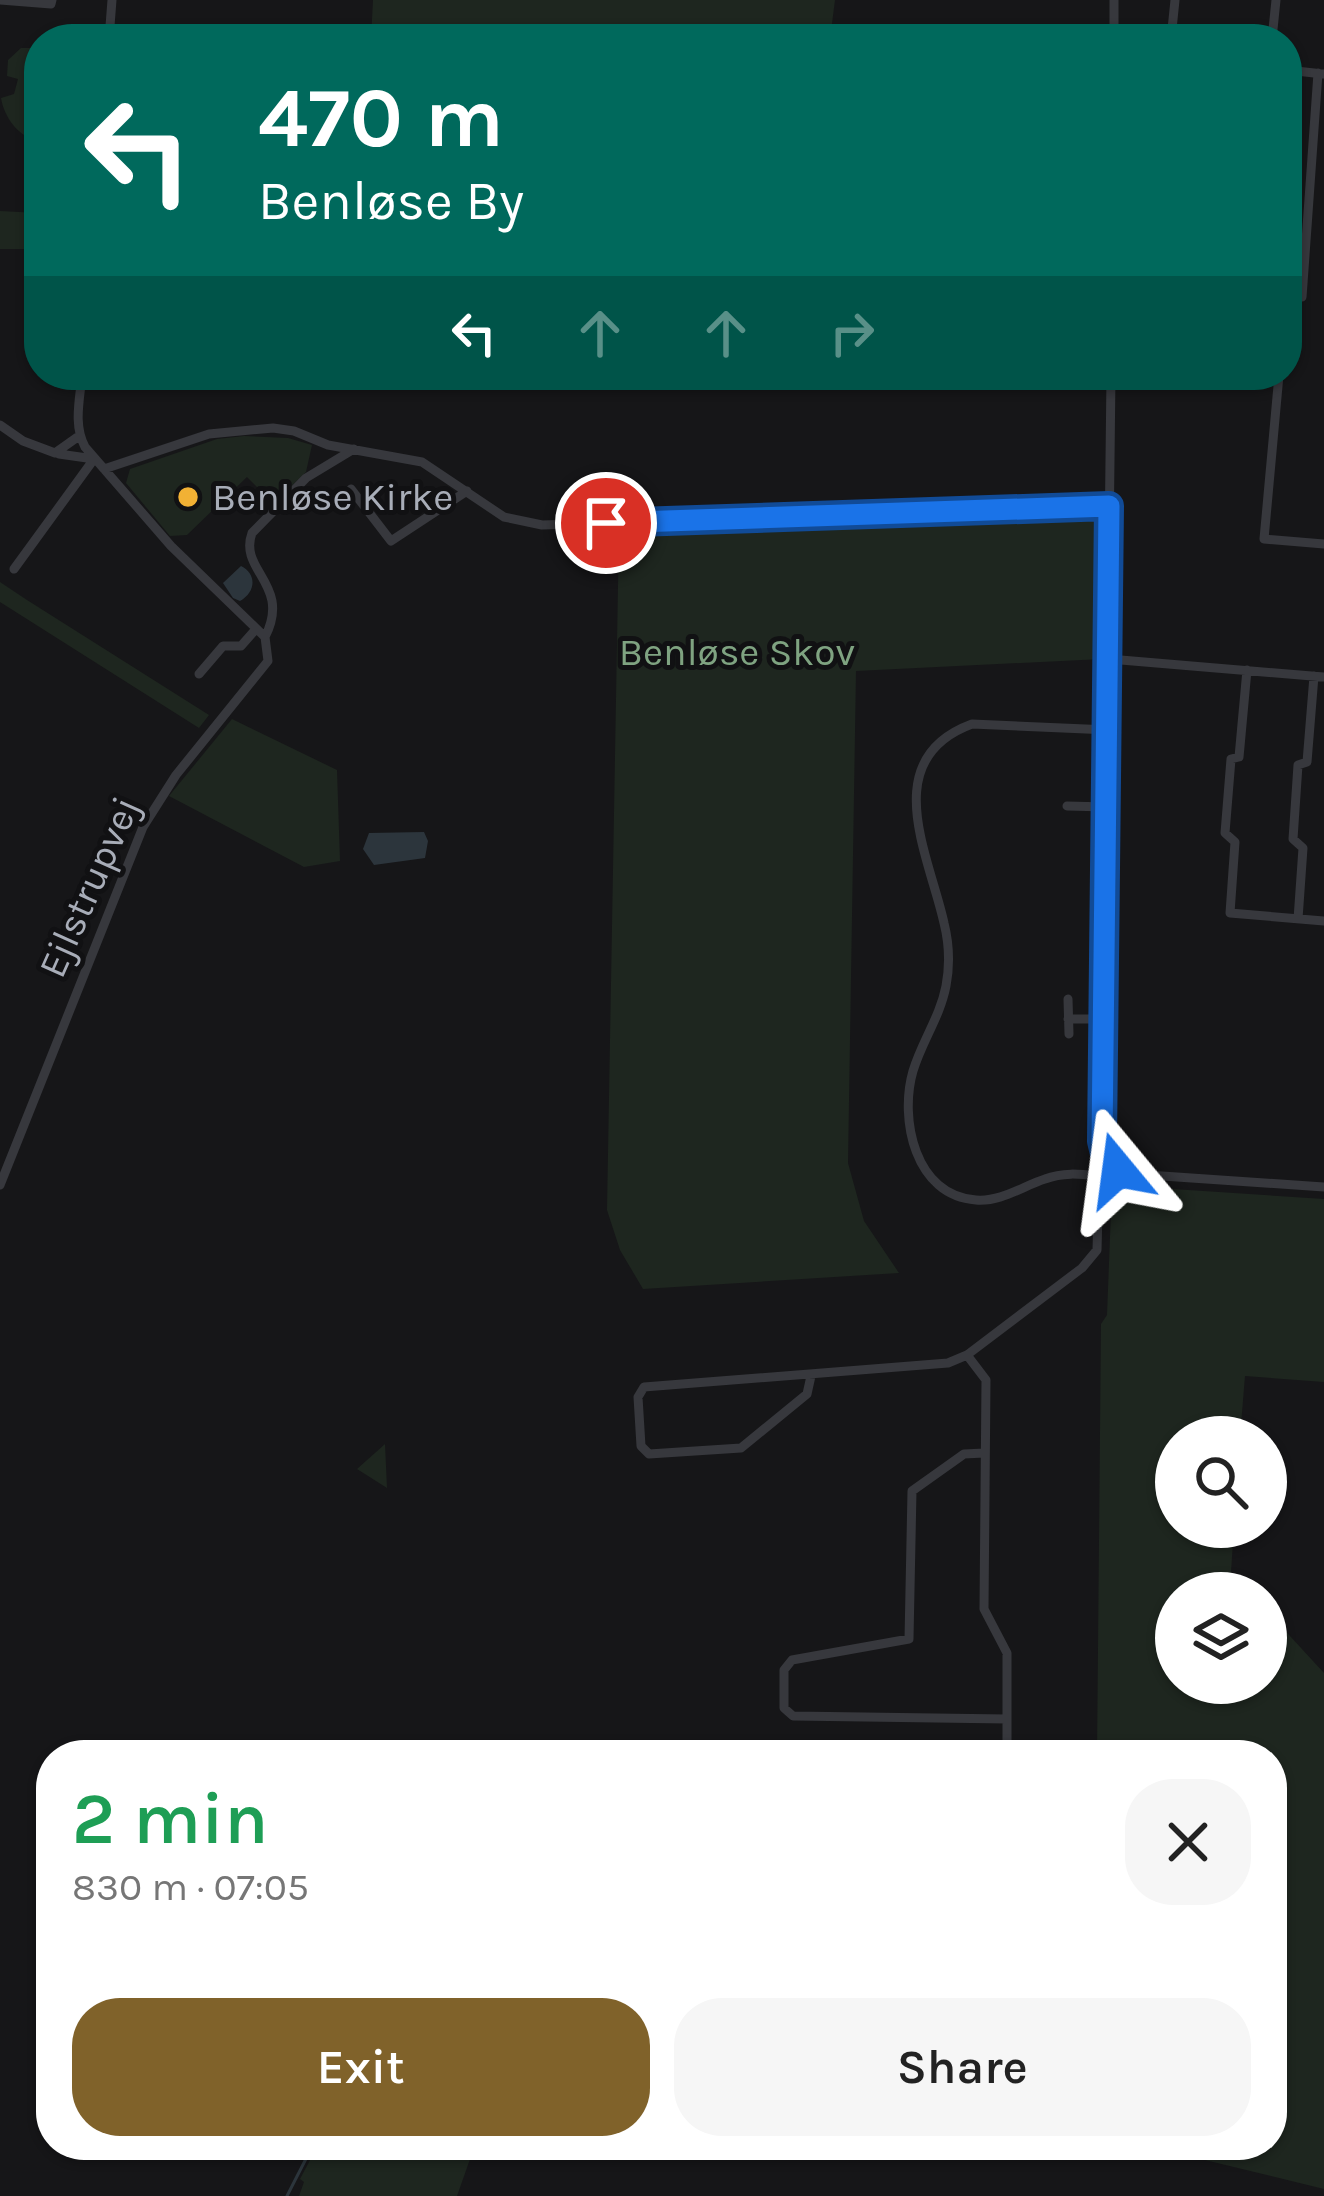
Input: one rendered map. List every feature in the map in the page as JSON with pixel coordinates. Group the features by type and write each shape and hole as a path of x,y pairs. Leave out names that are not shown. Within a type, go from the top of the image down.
{"street":[{"path":"0,0 51,4 52,0"},
{"path":"1302,297 1321,74"},
{"path":"81,390 79,436 94,459 206,583 261,633"},
{"path":"1111,390 1102,1141 1112,1165 1133,1174 1324,1187"},
{"path":"1278,390 1264,539 1324,544"},
{"path":"0,425 23,441 56,453 94,459"},
{"path":"104,469 234,429 294,431 328,445 422,462 504,517 542,525 1109,506"},
{"path":"56,453 79,436"},
{"path":"328,445 331,460"},
{"path":"199,674 223,646 242,646 274,620 275,604 248,543 252,532 306,478 354,449"},
{"path":"14,569 94,459"},
{"path":"351,489 391,541 467,491"},
{"name":"Ejlstrupvej","path":"0,1184 143,827 176,775 268,661 261,633"},
{"path":"1108,658 1319,676 1307,762 1298,765 1293,838 1303,848 1298,919"},
{"path":"1247,670 1239,757 1231,759 1225,833 1234,842 1230,914 1324,921"},
{"path":"1109,730 972,724 954,731 928,755 916,798 916,823 946,933 947,982 912,1075 908,1100 916,1152 924,1169 949,1194 981,1201 1048,1177 1099,1176 1112,1165"},
{"path":"1066,806 1107,807"},
{"path":"1068,999 1069,1034"},
{"path":"1068,1019 1104,1019"},
{"path":"811,1376 807,1394 741,1448 649,1454 641,1446 638,1397 644,1387 948,1363 967,1354 1082,1268 1097,1250 1099,1176"},
{"path":"967,1354 986,1380 984,1609 1007,1654 1006,1740"},
{"path":"984,1453 964,1454 912,1491 909,1639 792,1660 784,1670 784,1708 793,1715 1007,1718"}],"green space":[{"path":"373,0 835,0 832,24 372,24"},
{"path":"24,48 24,135 5,112 1,98 14,94 18,79 7,76 8,60"},
{"path":"0,211 24,212 24,249 0,249"},
{"path":"288,438 312,445 306,472 277,500 269,499 247,477 187,535 170,536 126,483 130,469 217,439"},
{"name":"Benløse Skov","path":"1102,517 1102,659 856,671 848,1163 864,1221 899,1273 643,1289 620,1250 607,1210 619,529"},
{"path":"0,582 209,715 199,728 0,602"},
{"path":"232,719 337,770 340,861 304,867 169,796"},
{"path":"1112,1185 1324,1199 1324,1382 1245,1376 1242,1416 1155,1416 1155,1548 1233,1548 1231,1572 1155,1572 1155,1704 1287,1704 1287,1633 1324,1673 1324,2189 1205,2160 1287,2160 1287,1740 1097,1740 1101,1324 1107,1315"},
{"path":"385,1444 387,1488 357,1469"},
{"path":"310,2160 470,2160 457,2196 299,2196 304,2182 300,2179"}],"shaded area":[{"path":"241,566 252,583 240,601 223,583"},
{"path":"424,832 428,841 425,858 374,865 363,849 369,833"}],"waterway":[{"path":"287,2196 305,2160"}],"place":[{"name":"Benløse Kirke","path":"188,497"}],"route":[{"path":"606,523 1109,506 1102,1141 1106,1158 1118,1170"}]}
